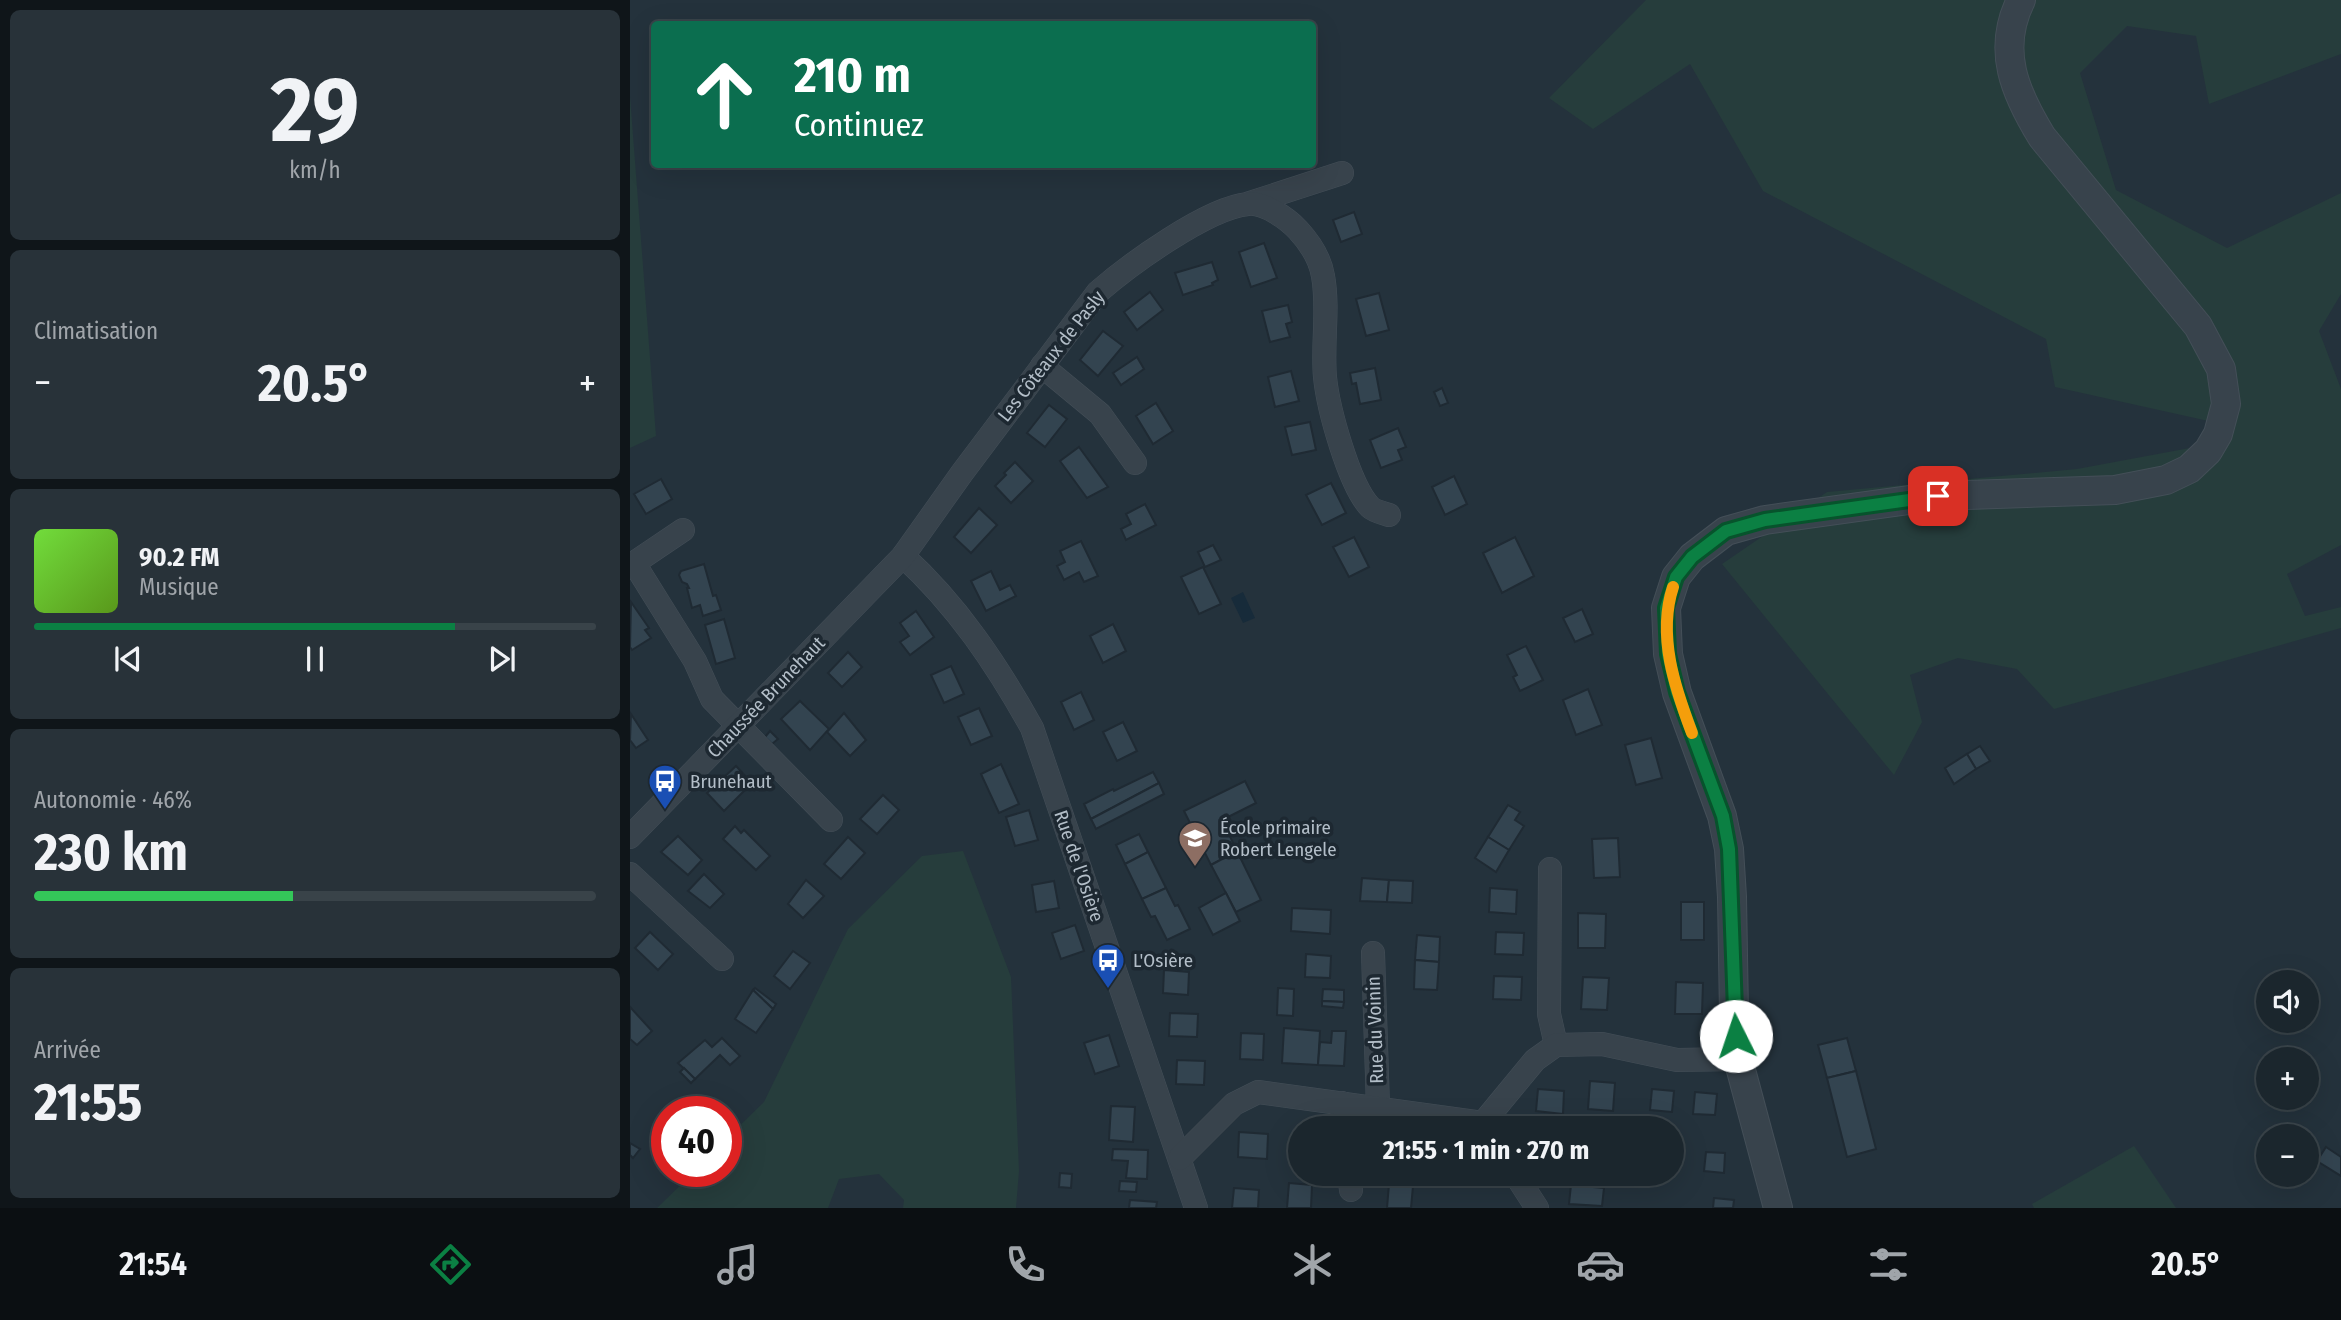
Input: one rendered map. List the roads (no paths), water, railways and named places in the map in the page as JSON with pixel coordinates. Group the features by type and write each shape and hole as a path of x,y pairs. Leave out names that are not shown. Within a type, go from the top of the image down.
{"street":[{"path":"1778,1208 1738,1059 1734,1014 1732,897 1729,849 1723,816 1677,692 1668,654 1666,608 1676,577 1692,557 1726,531 1765,520 1938,496 2115,490 2166,480 2189,469 2208,451 2218,434 2226,404 2221,369 2198,326 2042,137 2023,106 2015,89 2009,50 2013,20 2021,0"},
{"name":"Les Côteaux de Pasly","path":"903,556 1098,292 1123,270 1208,216 1342,173"},
{"path":"1250,203 1286,217 1311,245 1323,274 1326,314 1325,377 1337,433 1356,486 1371,508 1389,514"},
{"path":"1042,366 1100,414 1135,463"},
{"path":"683,530 634,563 695,661 712,699 831,820"},
{"name":"Chaussée Brunehaut","path":"630,837 903,556"},
{"name":"Rue de l'Osière","path":"903,556 932,582 994,662 1032,728 1196,1208"},
{"path":"1550,869 1549,1014 1556,1045"},
{"path":"630,874 722,959"},
{"name":"Rue du Voinin","path":"1373,953 1378,1107"},
{"path":"1493,1116 1535,1060 1556,1045 1602,1044 1676,1060 1738,1059"},
{"path":"1180,1158 1234,1104 1258,1092 1429,1116"},
{"path":"1342,1103 1342,1116"},
{"path":"1523,1186 1537,1208"}],"water":[{"path":"1243,592 1255,618 1243,623 1231,598"}],"place":[{"name":"Brunehaut","path":"665,811"},
{"name":"École primaire Robert Lengele","path":"1195,868"},
{"name":"L'Osière","path":"1108,990"}]}
